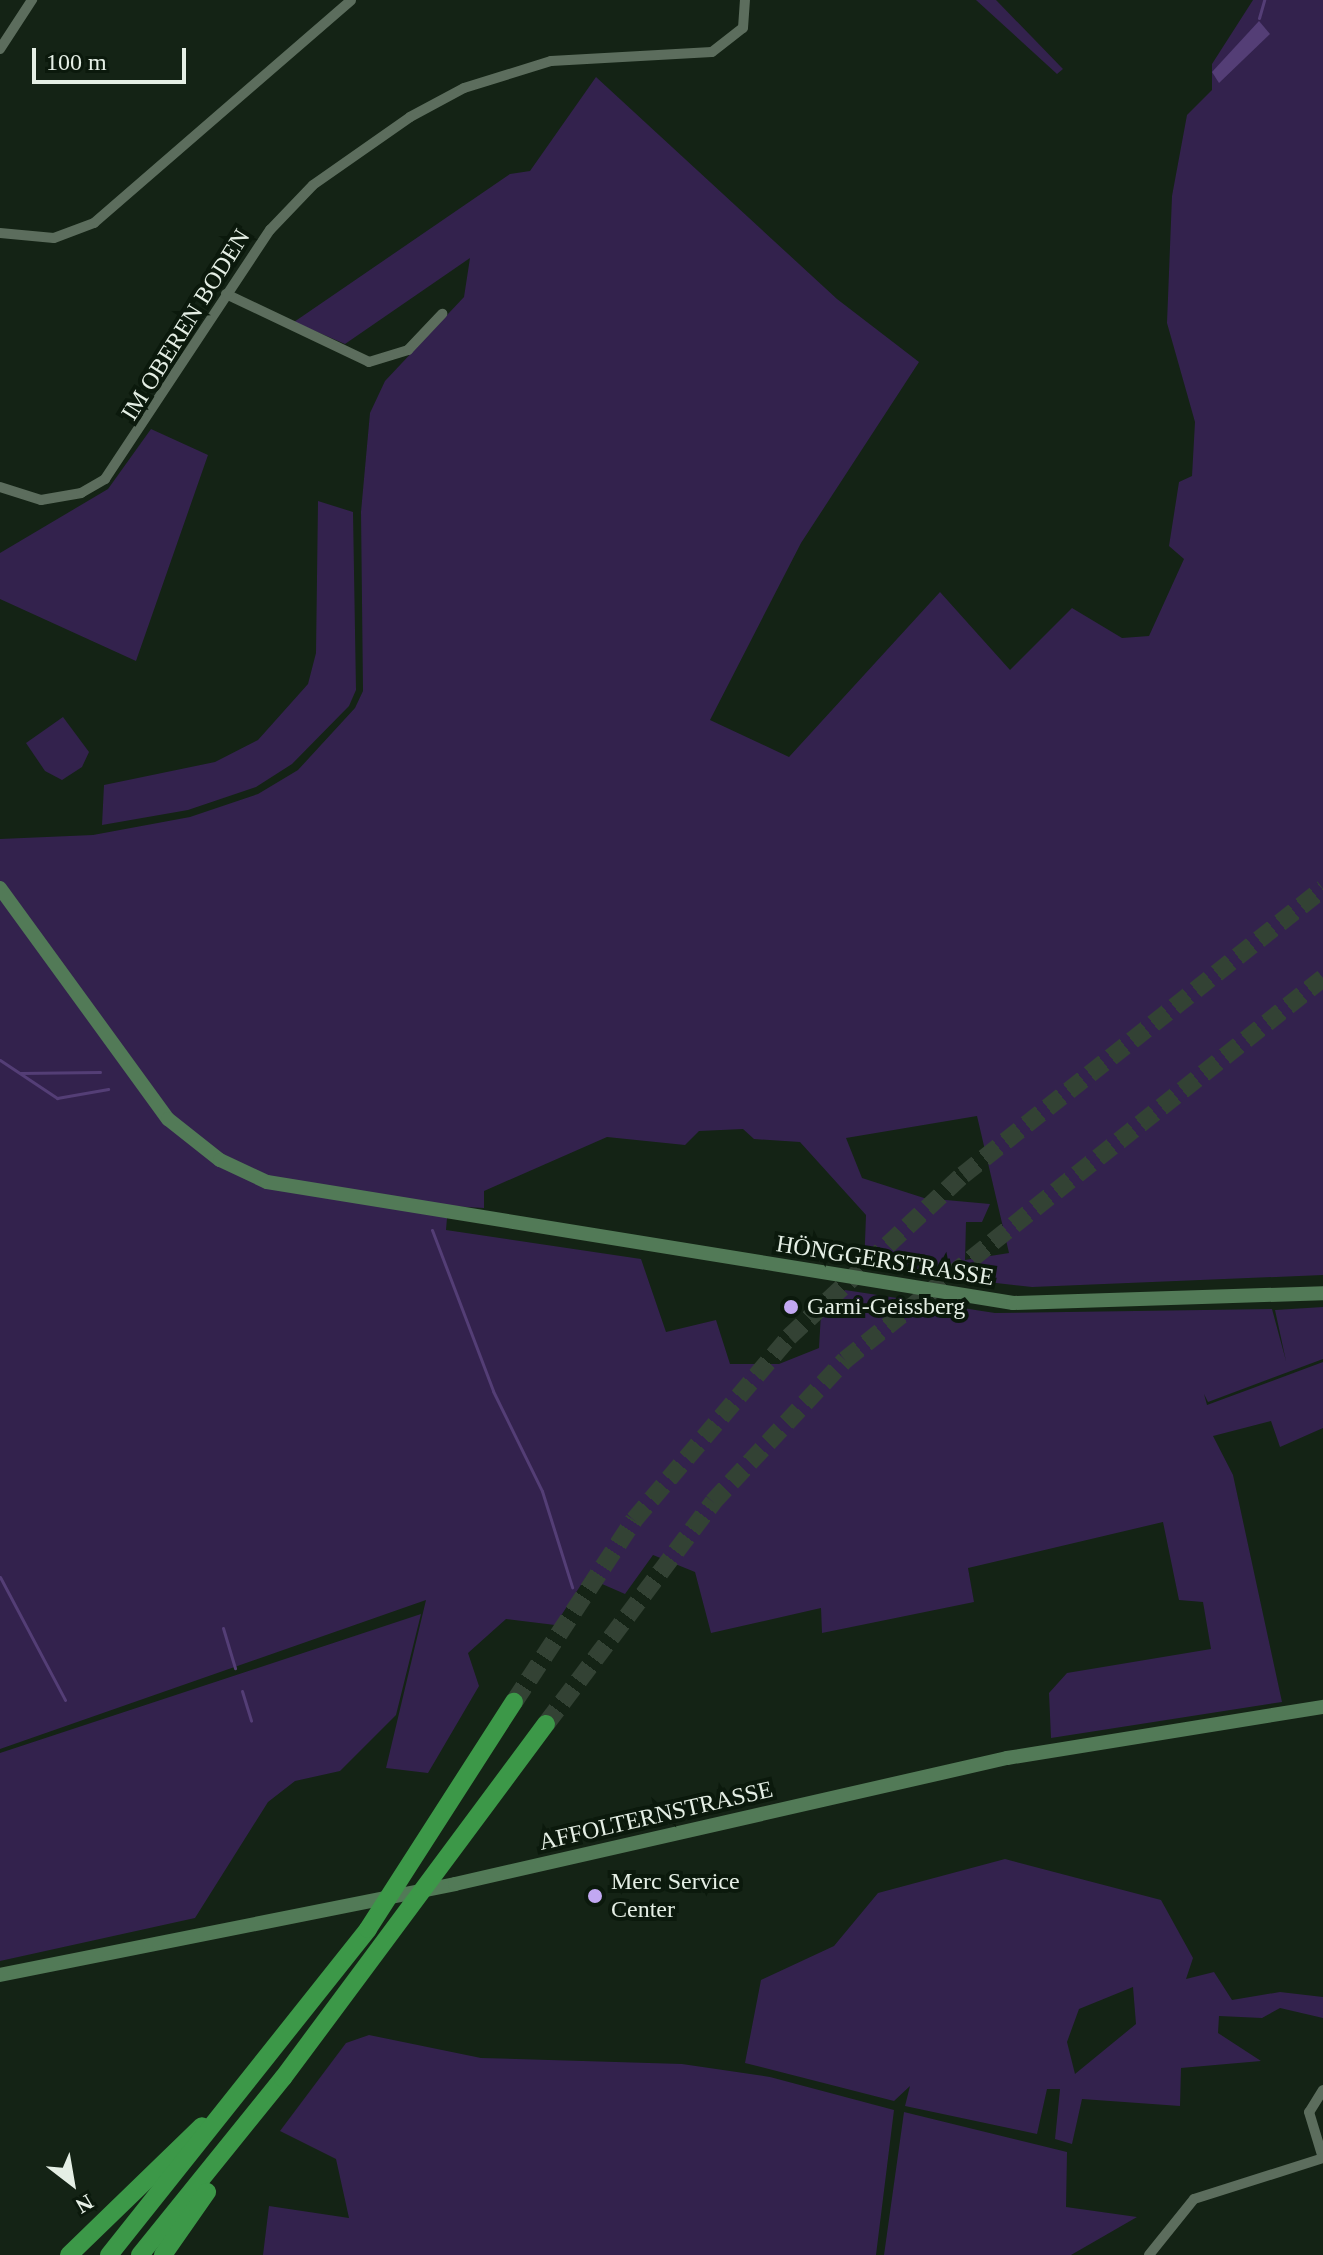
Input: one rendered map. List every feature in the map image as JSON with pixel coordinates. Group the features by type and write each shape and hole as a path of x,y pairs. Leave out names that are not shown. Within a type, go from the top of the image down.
{"highway":[{"path":"109,2255 368,1929 514,1702"},
{"path":"140,2255 235,2140 546,1724"},
{"path":"69,2255 290,2030"},
{"path":"163,2255 235,2140"}],"main road":[{"name":"HÖNGGERSTRASSE","path":"0,888 117,1055 192,1142 267,1182 443,1216 1013,1303 1323,1293"},
{"name":"AFFOLTERNSTRASSE","path":"0,1975 455,1884 1007,1758 1323,1707"}],"street":[{"path":"0,49 32,0"},
{"path":"0,233 54,238 94,223 351,0"},
{"name":"IM OBEREN BODEN","path":"0,487 41,500 81,493 105,479 226,294 301,196 410,117 518,69 618,54 725,46 743,28 745,0"},
{"path":"226,294 369,362 408,350 442,314"},
{"path":"1149,2255 1194,2199 1323,2158 1309,2112 1323,2090"}],"shaded area":[{"path":"976,0 996,0 1063,69 1057,74"},
{"path":"1253,0 1323,0 1323,1275 1032,1287 864,1268 866,1215 800,1142 754,1139 743,1129 699,1131 685,1145 607,1137 484,1191 484,1208 448,1206 446,1230 641,1259 666,1332 716,1320 730,1364 779,1364 819,1348 821,1313 845,1290 995,1313 1272,1309 1286,1361 1275,1310 1323,1307 1323,1359 1208,1402 1204,1394 1207,1405 1323,1362 1323,1428 1280,1447 1271,1421 1213,1436 1233,1475 1282,1702 1051,1738 1049,1693 1067,1673 1211,1649 1203,1602 1179,1600 1163,1522 968,1568 974,1602 822,1633 821,1608 711,1633 695,1572 653,1555 625,1594 586,1577 555,1625 506,1619 468,1653 479,1686 428,1773 386,1768 426,1600 0,1749 0,839 93,835 190,817 258,794 298,770 355,708 363,691 361,512 370,413 385,381 464,297 470,258 345,344 294,322 510,174 530,171 596,77 837,299 919,362 801,543 710,720 789,757 940,592 1010,670 1072,608 1122,638 1149,636 1184,559 1169,546 1179,482 1192,476 1195,422 1167,323 1172,196 1187,115 1212,90 1212,64","holes":["977,1116 1009,1253 965,1260 966,1222 982,1222 990,1204 924,1198 862,1178 846,1138"]},
{"path":"1259,21 1270,34 1219,83 1212,72"},
{"path":"151,429 208,455 136,661 0,599 0,553 108,489"},
{"path":"318,501 353,512 356,690 349,706 292,764 256,787 188,810 102,825 104,785 215,762 258,740 308,684 316,653"},
{"path":"63,717 89,752 82,767 62,780 45,771 26,743"},
{"path":"421,1614 396,1715 340,1771 295,1781 268,1802 195,1918 0,1961 0,1753"},
{"path":"1005,1859 1161,1900 1193,1958 1186,1979 1214,1972 1232,2000 1280,1992 1323,1997 1323,2018 1280,2008 1262,2018 1219,2016 1218,2033 1261,2061 1181,2068 1180,2106 1082,2099 1072,2144 1055,2139 1060,2089 1047,2089 1037,2134 905,2106 910,2086 894,2101 745,2063 761,1980 834,1946 878,1893","holes":["1133,1987 1136,2024 1075,2074 1067,2042 1079,2009"]},
{"path":"369,2035 481,2058 682,2064 770,2077 894,2110 876,2255 263,2255 269,2206 349,2218 336,2159 280,2131 346,2043"},
{"path":"904,2112 1067,2152 1066,2207 1137,2217 1071,2255 884,2255"}],"waterway":[{"path":"1259,18 1264,0"},
{"path":"0,1060 57,1098 108,1089"},
{"path":"20,1073 100,1072"},
{"path":"432,1230 493,1391 542,1491 572,1587"},
{"path":"0,1577 65,1700"},
{"path":"223,1628 235,1668"},
{"path":"242,1691 251,1721"}],"tunnel":[{"path":"514,1702 634,1520 789,1337 963,1175 1323,889"},
{"path":"546,1724 713,1502 845,1360 1323,978"}],"place":[{"name":"Garni-Geissberg","path":"791,1307"},
{"name":"Merc Service Center","path":"595,1896"}]}
